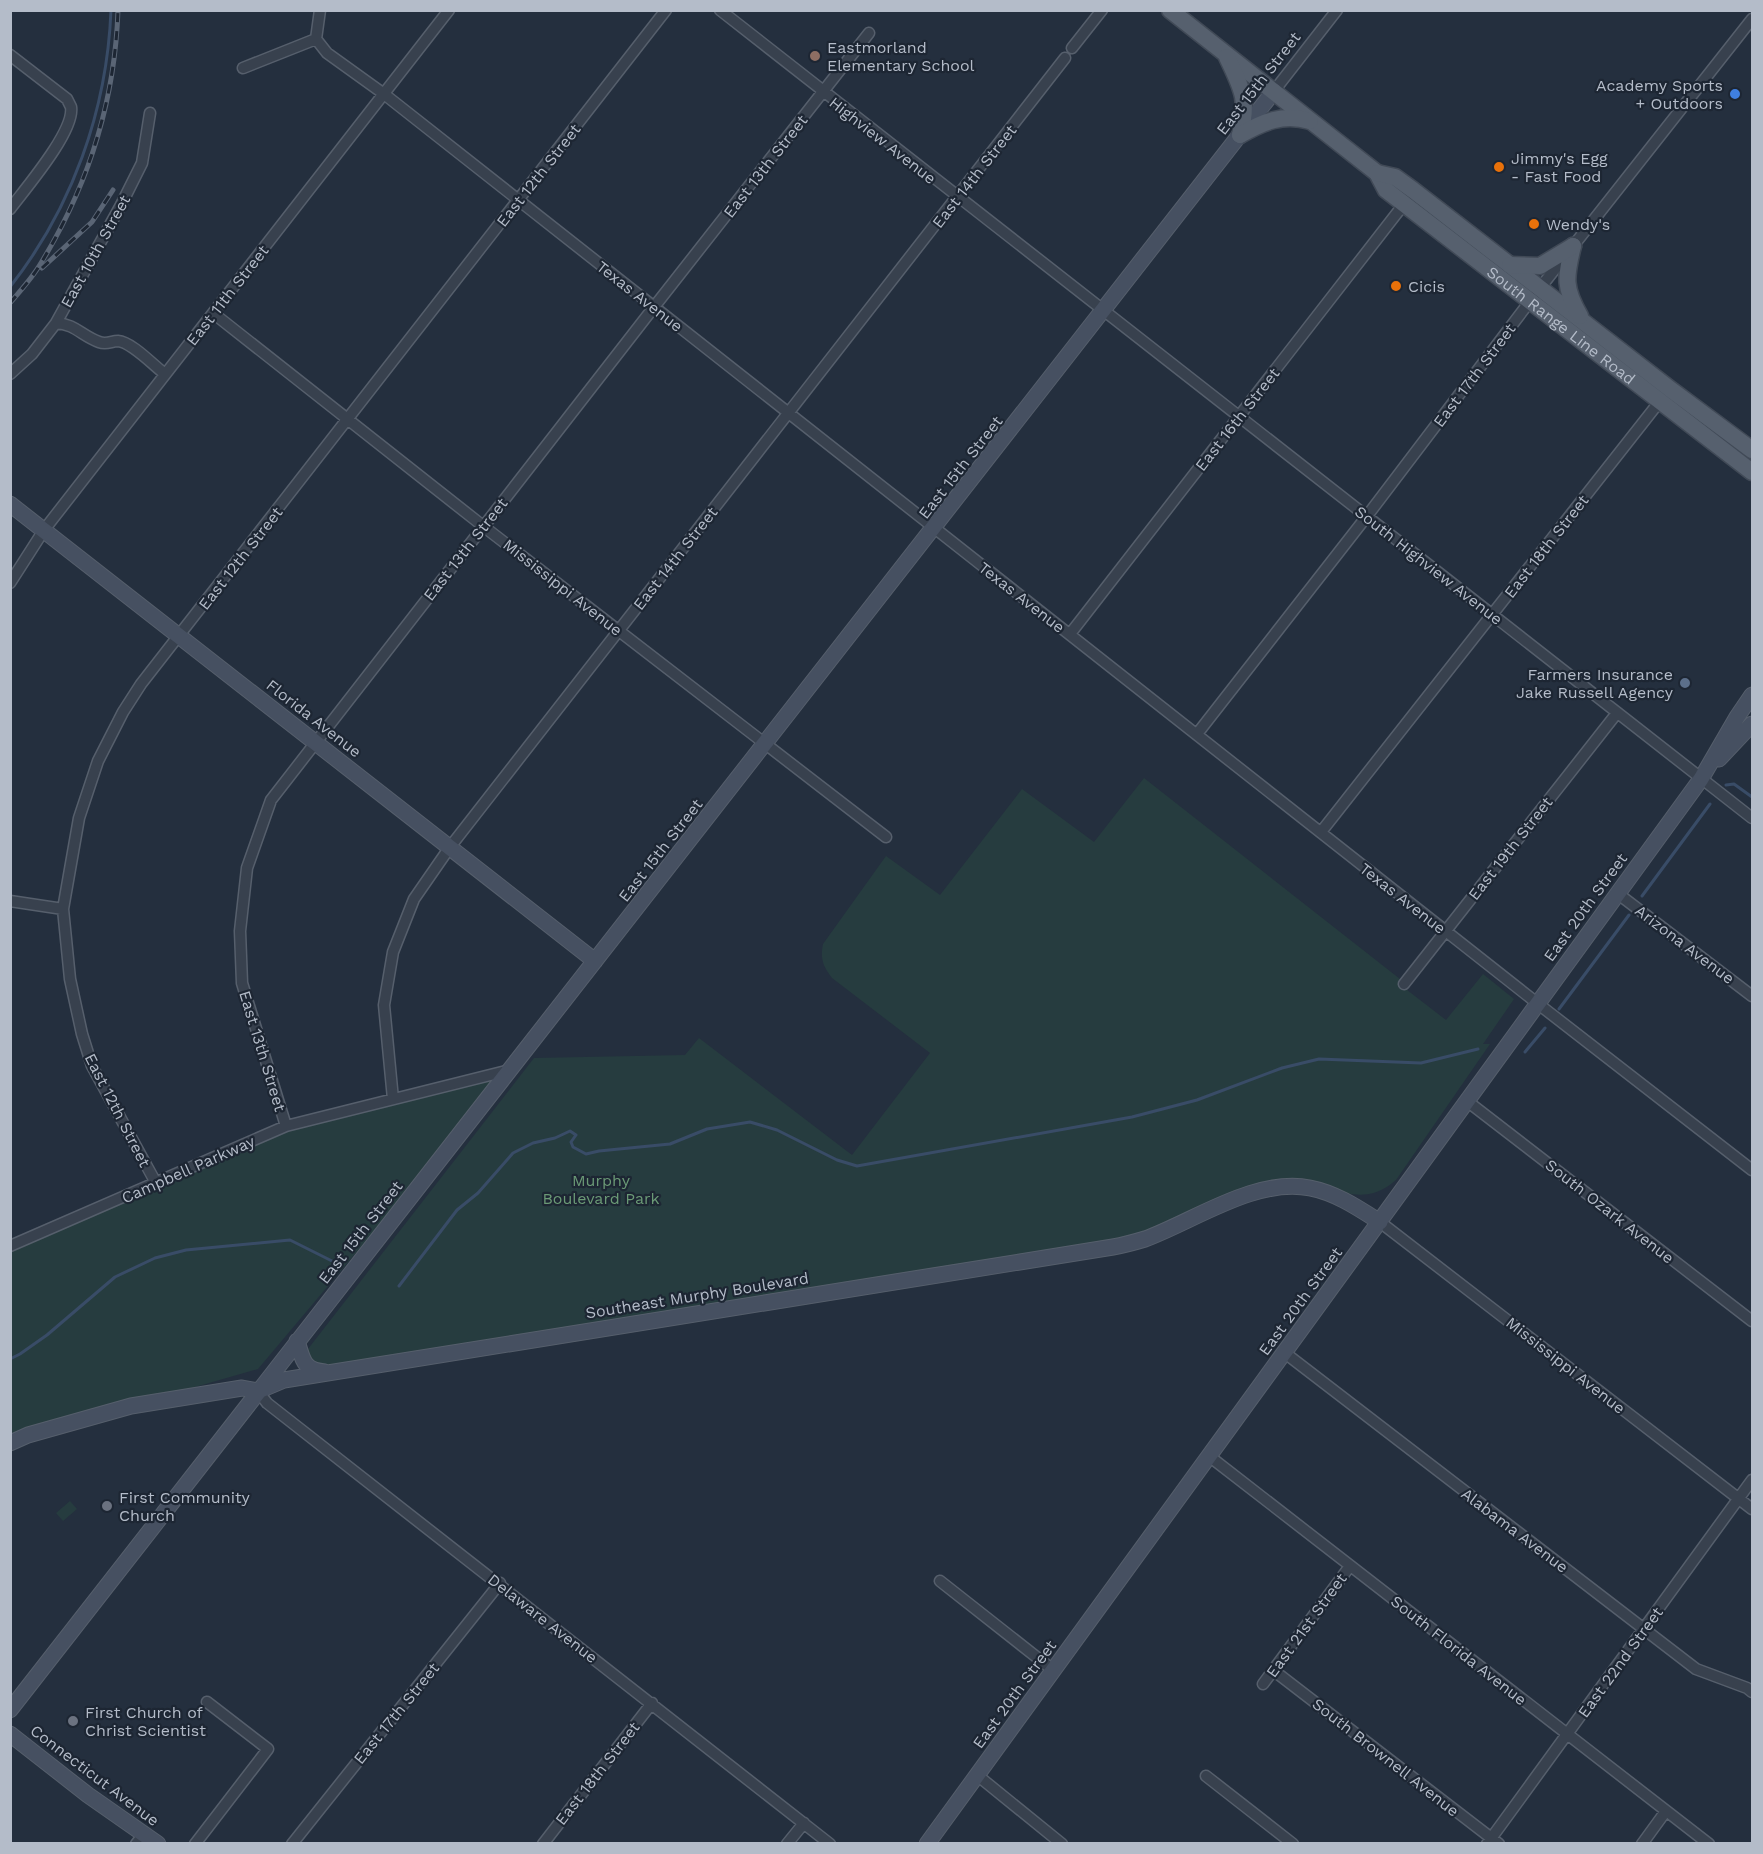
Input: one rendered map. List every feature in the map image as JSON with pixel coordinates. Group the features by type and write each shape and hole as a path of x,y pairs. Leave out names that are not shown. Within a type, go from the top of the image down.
{"main road":[{"name":"South Range Line Road","path":"1170,10 1377,173 1386,190 1752,472"},
{"path":"1225,54 1245,101 1240,135"},
{"name":"East 15th Street","path":"10,1710 1274,92"},
{"path":"1240,135 1279,118 1302,119 1314,123"},
{"name":"South Range Line Road","path":"1377,173 1395,177 1752,450"},
{"path":"1510,265 1540,266 1573,246"},
{"path":"1573,246 1566,274 1566,288 1584,322"},
{"name":"Florida Avenue","path":"10,504 595,961"},
{"name":"East 20th Street","path":"927,1844 1701,778 1752,695"},
{"name":"East 20th Street","path":"1701,778 1752,724"},
{"name":"Southeast Murphy Boulevard","path":"10,1443 28,1435 131,1406 242,1388 258,1390 284,1380 1113,1247 1144,1239 1260,1191 1283,1186 1326,1192 1380,1222"},
{"path":"297,1341 304,1364 315,1371 328,1373"},
{"name":"Connecticut Avenue","path":"10,1734 140,1839 158,1844"}],"street":[{"path":"243,68 316,39 320,10"},
{"name":"East 11th Street","path":"10,583 45,530 449,10"},
{"name":"East 12th Street","path":"156,1183 92,1066 82,1034 70,979 63,909 79,818 98,761 123,712 141,684 666,10"},
{"name":"Highview Avenue","path":"720,10 1104,312"},
{"path":"1072,48 1102,10"},
{"name":"East 15th Street","path":"1274,92 1337,10"},
{"name":"East 17th Street","path":"1197,734 1367,516 1540,288 1752,19"},
{"name":"East 13th Street","path":"286,1126 242,983 240,932 247,868 271,800 869,33"},
{"name":"Texas Avenue","path":"316,39 327,53 384,94 1445,931 1752,1170"},
{"path":"10,55 67,99 71,109 68,124 58,144 10,209"},
{"name":"East 14th Street","path":"393,1099 384,1005 393,952 414,899 450,847 1065,58"},
{"name":"East 10th Street","path":"10,374 32,354 56,323 142,163 150,113"},
{"name":"East 16th Street","path":"1070,634 1404,204"},
{"name":"Mississippi Avenue","path":"213,312 483,526 886,837"},
{"name":"South Highview Avenue","path":"1104,312 1752,818"},
{"path":"56,323 70,325 99,342 118,341 129,345 165,374"},
{"name":"East 18th Street","path":"1321,832 1660,401"},
{"name":"East 19th Street","path":"1404,984 1617,713"},
{"name":"Arizona Avenue","path":"1617,893 1752,996"},
{"path":"10,901 63,909"},
{"name":"Campbell Parkway","path":"10,1246 286,1126 510,1070"},
{"name":"South Ozark Avenue","path":"1467,1101 1752,1321"},
{"name":"Mississippi Avenue","path":"1380,1222 1752,1509"},
{"name":"Alabama Avenue","path":"1285,1353 1696,1669 1747,1688 1752,1692"},
{"name":"Delaware Avenue","path":"258,1390 267,1403 500,1583 830,1844"},
{"name":"South Florida Avenue","path":"1209,1456 1709,1844"},
{"name":"East 22nd Street","path":"1492,1842 1567,1734 1752,1480"},
{"name":"East 21st Street","path":"1263,1684 1350,1566"},
{"path":"940,1581 1053,1670"},
{"name":"East 17th Street","path":"292,1844 500,1583"},
{"name":"South Brownell Avenue","path":"1273,1670 1492,1842"},
{"path":"195,1844 268,1749 207,1702"},
{"name":"East 18th Street","path":"543,1844 652,1704"},
{"path":"977,1775 1062,1844"},
{"path":"1206,1776 1293,1844"},
{"path":"1642,1844 1666,1810"},
{"path":"787,1844 804,1823"}],"green space":[{"name":"Murphy Boulevard Park","path":"1144,778 1400,979 1398,983 1446,1020 1483,974 1514,999 1483,1044 1490,1044 1396,1180 1384,1189 1361,1195 1299,1182 1133,1238 320,1368 305,1356 308,1349 534,1058 685,1055 699,1038 852,1155 930,1053 832,978 823,962 823,944 886,856 940,895 1022,789 1094,842"},
{"path":"510,1070 258,1369 28,1435 11,1443 11,1246 286,1126"},
{"path":"70,1501 77,1509 63,1521 56,1513"}],"waterway":[{"path":"10,287 32,257 51,225 82,157 94,121 102,85 111,10"},
{"path":"1726,785 1734,784 1752,797"},
{"path":"1642,896 1710,804"},
{"path":"1559,1009 1629,915"},
{"path":"1525,1052 1545,1028"},
{"path":"399,1286 457,1210 478,1193 513,1153 533,1143 555,1138 570,1131 576,1135 571,1142 573,1147 586,1154 670,1144 707,1129 750,1122 777,1130 837,1160 857,1166 1132,1117 1197,1100 1282,1068 1319,1059 1421,1063 1478,1049"},
{"path":"10,1359 47,1335 115,1277 155,1258 186,1250 290,1240 332,1261"}],"railway":[{"path":"10,303 31,278 58,234 85,173 105,109 116,44 118,10"},
{"path":"42,268 92,222 113,190"}],"place":[{"name":"Eastmorland Elementary School","path":"815,56"},
{"name":"Academy Sports + Outdoors","path":"1735,94"},
{"name":"Jimmy's Egg - Fast Food","path":"1499,167"},
{"name":"Wendy's","path":"1534,224"},
{"name":"Cicis","path":"1396,286"},
{"name":"Farmers Insurance Jake Russell Agency","path":"1685,683"},
{"name":"First Community Church","path":"107,1506"},
{"name":"First Church of Christ Scientist","path":"73,1721"}]}
